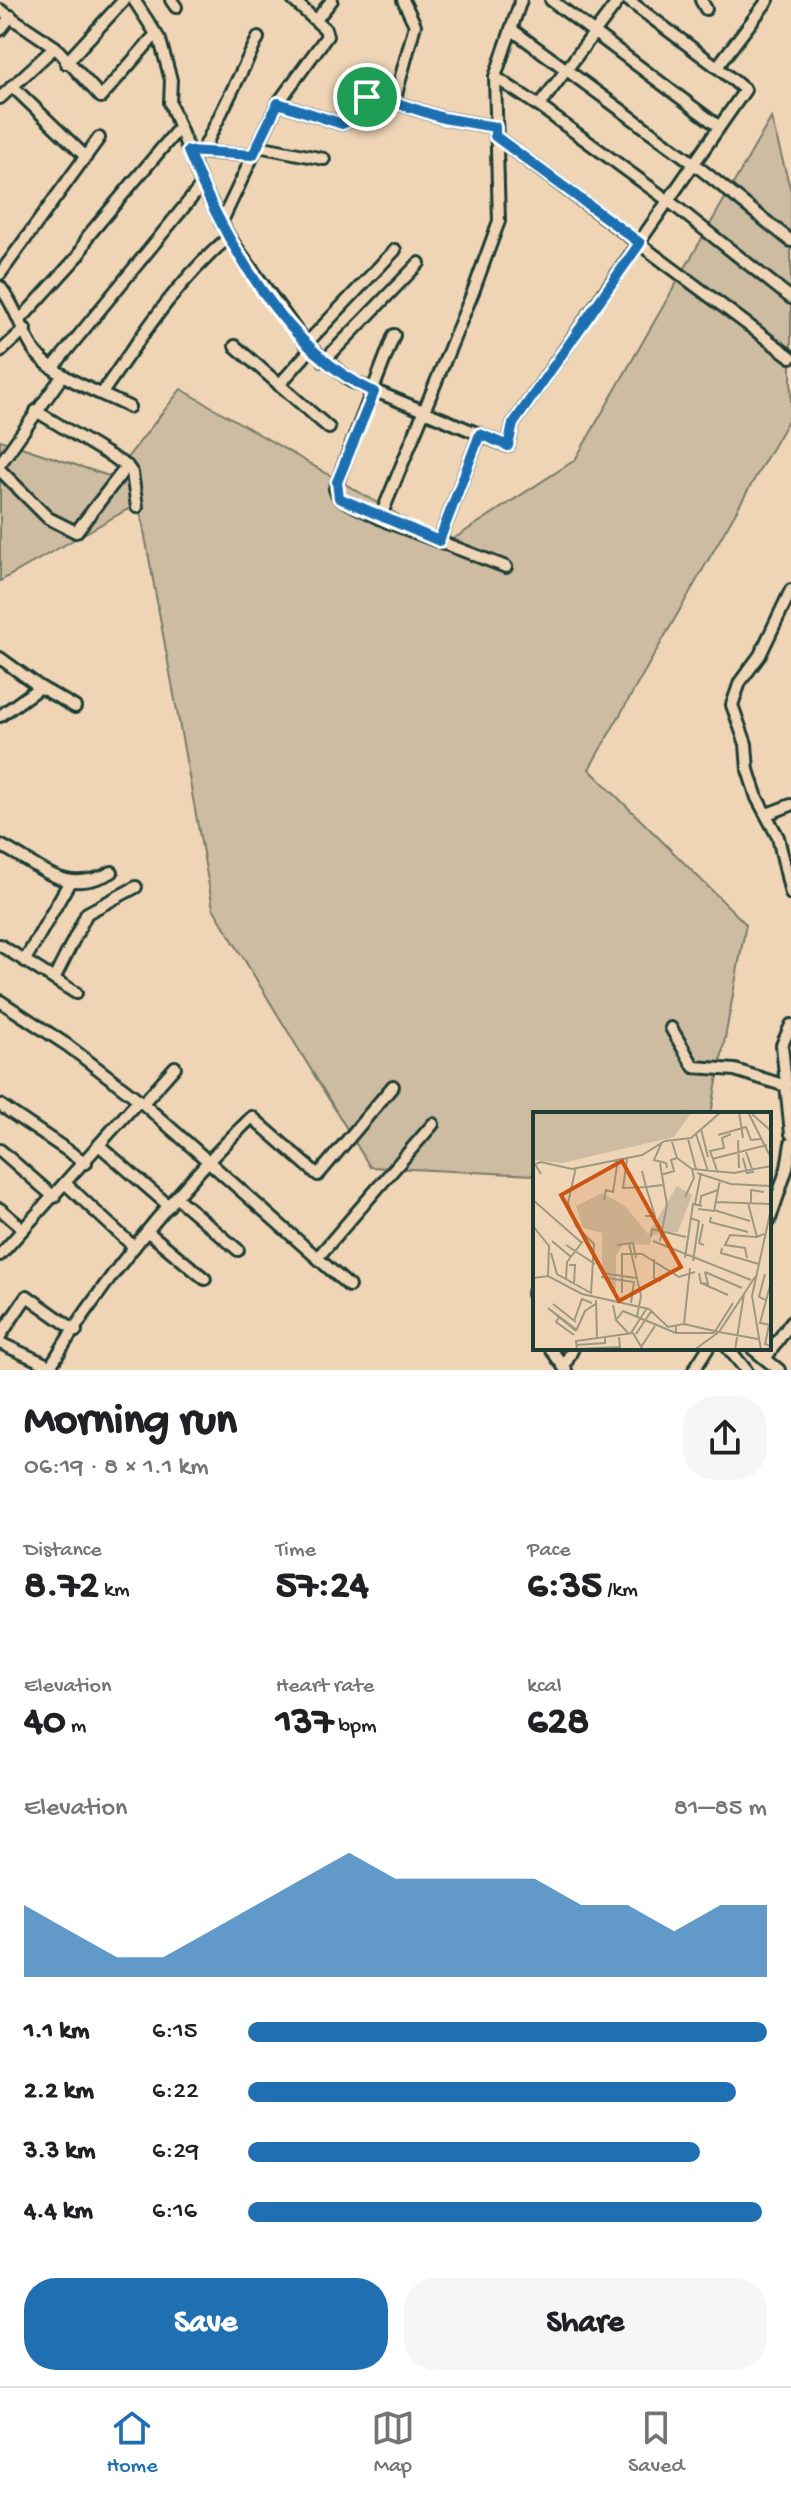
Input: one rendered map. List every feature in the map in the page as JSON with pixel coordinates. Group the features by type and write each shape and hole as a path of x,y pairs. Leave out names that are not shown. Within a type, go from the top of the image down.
{"street":[{"path":"66,63 124,0"},
{"path":"134,0 156,34 171,80 170,103 202,185 221,223 309,346 344,377 508,446 513,424 745,90 628,0"},
{"path":"221,223 278,103 327,36 316,20 293,0"},
{"path":"316,20 332,0"},
{"path":"394,102 415,25 403,0"},
{"path":"380,518 499,221 495,77 521,0"},
{"path":"551,0 718,126"},
{"path":"539,106 619,0"},
{"path":"717,67 768,0"},
{"path":"0,10 55,47 66,63 101,97 156,34"},
{"path":"0,30 11,16"},
{"path":"511,29 693,163 791,241"},
{"path":"202,152 258,38"},
{"path":"0,98 55,47"},
{"path":"495,77 670,202 791,298"},
{"path":"12,86 86,157"},
{"path":"278,103 342,124 351,120 367,97 495,132 791,357"},
{"path":"0,352 79,255 88,236 179,128"},
{"path":"0,274 99,138"},
{"path":"188,151 255,150 324,159"},
{"path":"54,366 202,185"},
{"path":"102,393 169,296 196,265 229,237"},
{"path":"279,385 309,346 395,250"},
{"path":"324,361 419,263"},
{"path":"0,287 23,324 36,353 63,375 129,407"},
{"path":"394,335 335,489 339,498 380,518 506,567"},
{"path":"235,346 329,428"},
{"path":"63,375 0,467 48,518 76,532 127,466"},
{"path":"36,411 127,466 132,473 137,507"},
{"path":"439,541 480,434"},
{"path":"791,590 760,655 740,682 732,705 746,744 753,788 778,837 791,894"},
{"path":"0,658 75,707"},
{"path":"0,716 40,687"},
{"path":"767,814 791,805"},
{"path":"0,845 69,883 92,883 112,872"},
{"path":"25,960 69,883"},
{"path":"54,979 87,913 136,887"},
{"path":"0,945 76,993"},
{"path":"0,1001 67,1045 141,1102 349,1286"},
{"path":"791,1025 782,1045 791,1134"},
{"path":"671,1028 694,1067 735,1070 786,1086"},
{"path":"0,1255 175,1067"},
{"path":"0,1343 49,1368 134,1247 208,1160 252,1117 318,1175 393,1086"},
{"path":"0,1105 86,1163"},
{"path":"318,1257 433,1124"},
{"path":"771,1216 787,1168 791,1143"},
{"path":"100,1146 238,1250"},
{"path":"0,1150 54,1197"},
{"path":"67,1185 134,1247"},
{"path":"0,1209 23,1229"},
{"path":"148,1232 205,1279"},
{"path":"0,1336 27,1296 76,1331"},
{"path":"765,1359 791,1322"},
{"path":"552,1350 565,1368"},
{"path":"694,1370 707,1350"},
{"path":"730,1350 746,1370"},
{"path":"754,1350 779,1370"}],"shaded area":[{"path":"771,118 791,191 791,415 589,769 746,924 711,1112 533,1112 533,1175 370,1167 213,908 139,503 0,581 0,440 112,477 181,389 447,543 575,460"}],"route":[{"path":"375,96 443,118 495,127 495,136 640,243 513,424 508,446 480,434 439,541 388,522 339,498 335,489 337,482 374,392 337,373 306,344 275,305 229,237 188,151 253,155 278,103 342,124 351,120 367,97 375,96"}]}
